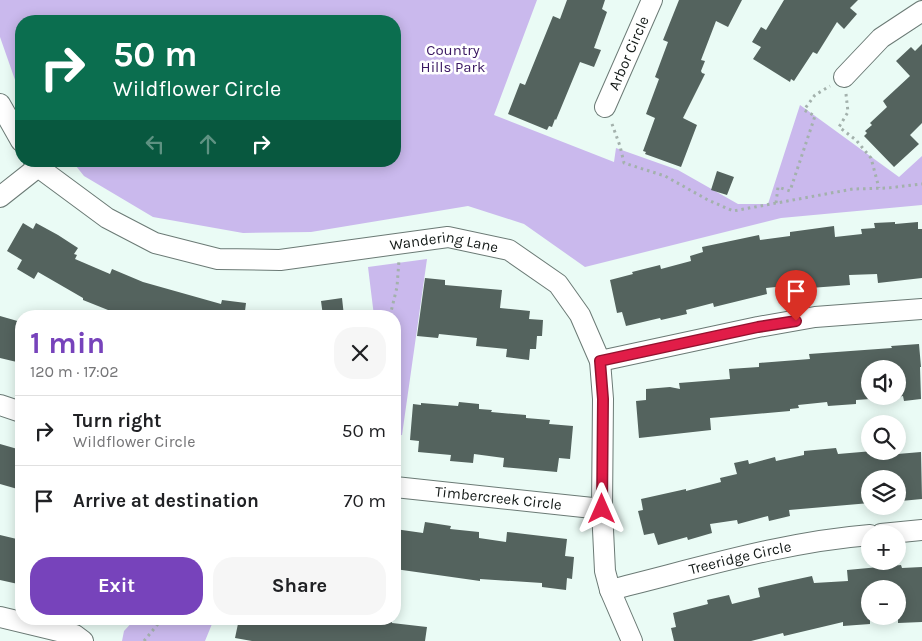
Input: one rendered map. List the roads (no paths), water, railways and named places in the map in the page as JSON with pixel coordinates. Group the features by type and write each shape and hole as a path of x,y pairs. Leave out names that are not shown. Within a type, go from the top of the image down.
{"street":[{"name":"Arbor Circle","path":"605,107 652,0"},
{"path":"844,77 881,38 922,11"},
{"path":"0,104 15,130"},
{"path":"0,196 33,167"},
{"name":"Wandering Lane","path":"40,167 106,218 155,243 218,259 280,260 448,237 509,250 558,284 580,315 600,361 603,399 602,509 605,571 610,590 632,641"},
{"path":"600,361 748,329 806,319 922,309"},
{"path":"0,405 15,410"},
{"name":"Timbercreek Circle","path":"401,488 602,509"},
{"path":"906,532 922,530"},
{"name":"Treeridge Circle","path":"610,590 790,546 833,538 861,536"},
{"path":"0,617 15,621"},
{"path":"33,625 75,635 83,641"}],"park label":[{"name":"Country Hills Park","path":"453,58"}]}
